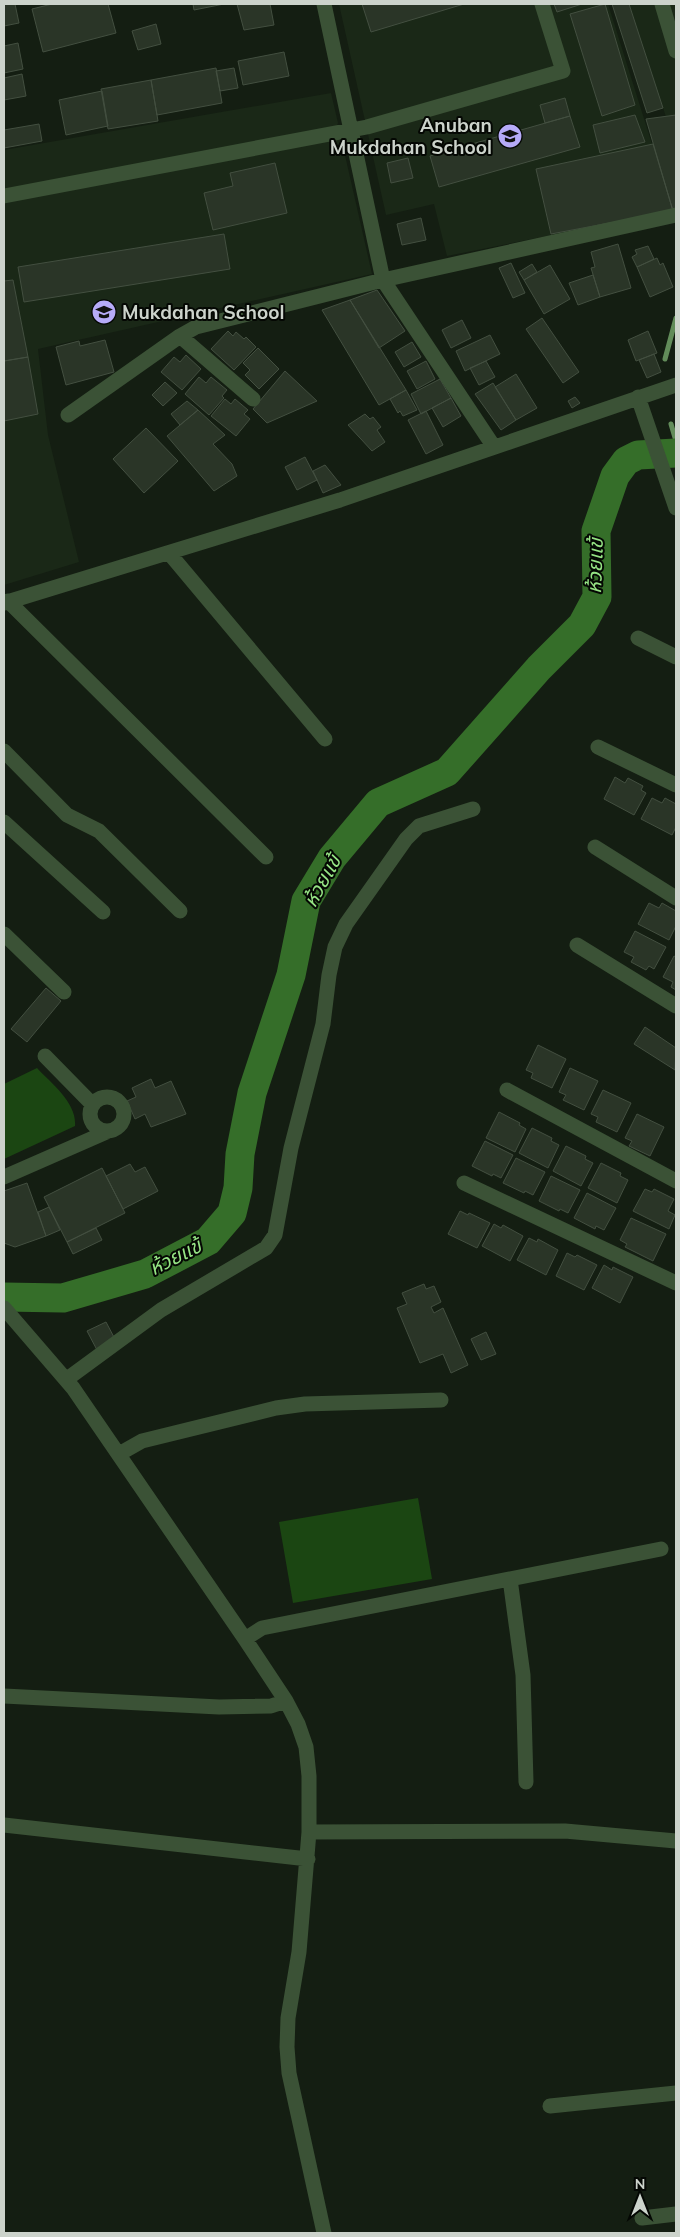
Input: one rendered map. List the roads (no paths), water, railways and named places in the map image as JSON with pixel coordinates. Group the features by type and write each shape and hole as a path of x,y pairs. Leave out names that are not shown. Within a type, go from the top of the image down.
{"street":[{"path":"324,4 383,280 494,447"},
{"path":"4,196 351,131 563,72 542,4"},
{"path":"662,4 676,51"},
{"path":"68,416 180,336 196,327 383,280 676,216"},
{"path":"180,336 253,399"},
{"path":"266,857 6,602 340,500 676,385"},
{"path":"638,397 676,508"},
{"path":"169,553 325,739"},
{"path":"638,638 676,656"},
{"path":"598,746 676,785"},
{"path":"4,752 67,816 99,831 180,911"},
{"path":"67,1379 162,1310 266,1248 275,1235 291,1148 323,1024 329,975 335,947 346,924 406,839 420,826 473,809"},
{"path":"4,822 103,912"},
{"path":"595,847 676,898"},
{"path":"4,934 64,992"},
{"path":"577,944 676,1006"},
{"path":"45,1056 92,1110 94,1125 103,1131 115,1130 123,1122 122,1105 106,1097 92,1110 80,1144"},
{"path":"507,1090 676,1181"},
{"path":"4,1177 109,1131"},
{"path":"464,1183 676,1283"},
{"path":"4,1308 67,1379 119,1454 286,1701 298,1724 306,1747 309,1776 308,1859 299,1952 288,2018 287,2047 289,2073 321,2231"},
{"path":"119,1454 142,1441 276,1408 305,1404 441,1400"},
{"path":"246,1640 262,1628 661,1549"},
{"path":"510,1579 523,1675 526,1782"},
{"path":"4,1696 219,1707 271,1706 286,1701"},
{"path":"4,1825 308,1859"},
{"path":"309,1832 565,1831 676,1841"},
{"path":"550,2106 676,2093"},
{"path":"642,2218 676,2214"}],"waterway":[{"path":"665,359 676,318"},
{"path":"671,424 676,441"},
{"name":"ห้วยแข้","path":"4,1297 63,1298 145,1274 208,1241 232,1213 238,1188 240,1154 252,1093 291,975 306,901 332,858 378,803 447,772 539,668 582,625 597,597 596,531 615,476 626,461 638,455 676,453"}],"place":[{"name":"Anuban Mukdahan School","path":"510,136"},
{"name":"Mukdahan School","path":"104,312"}]}
